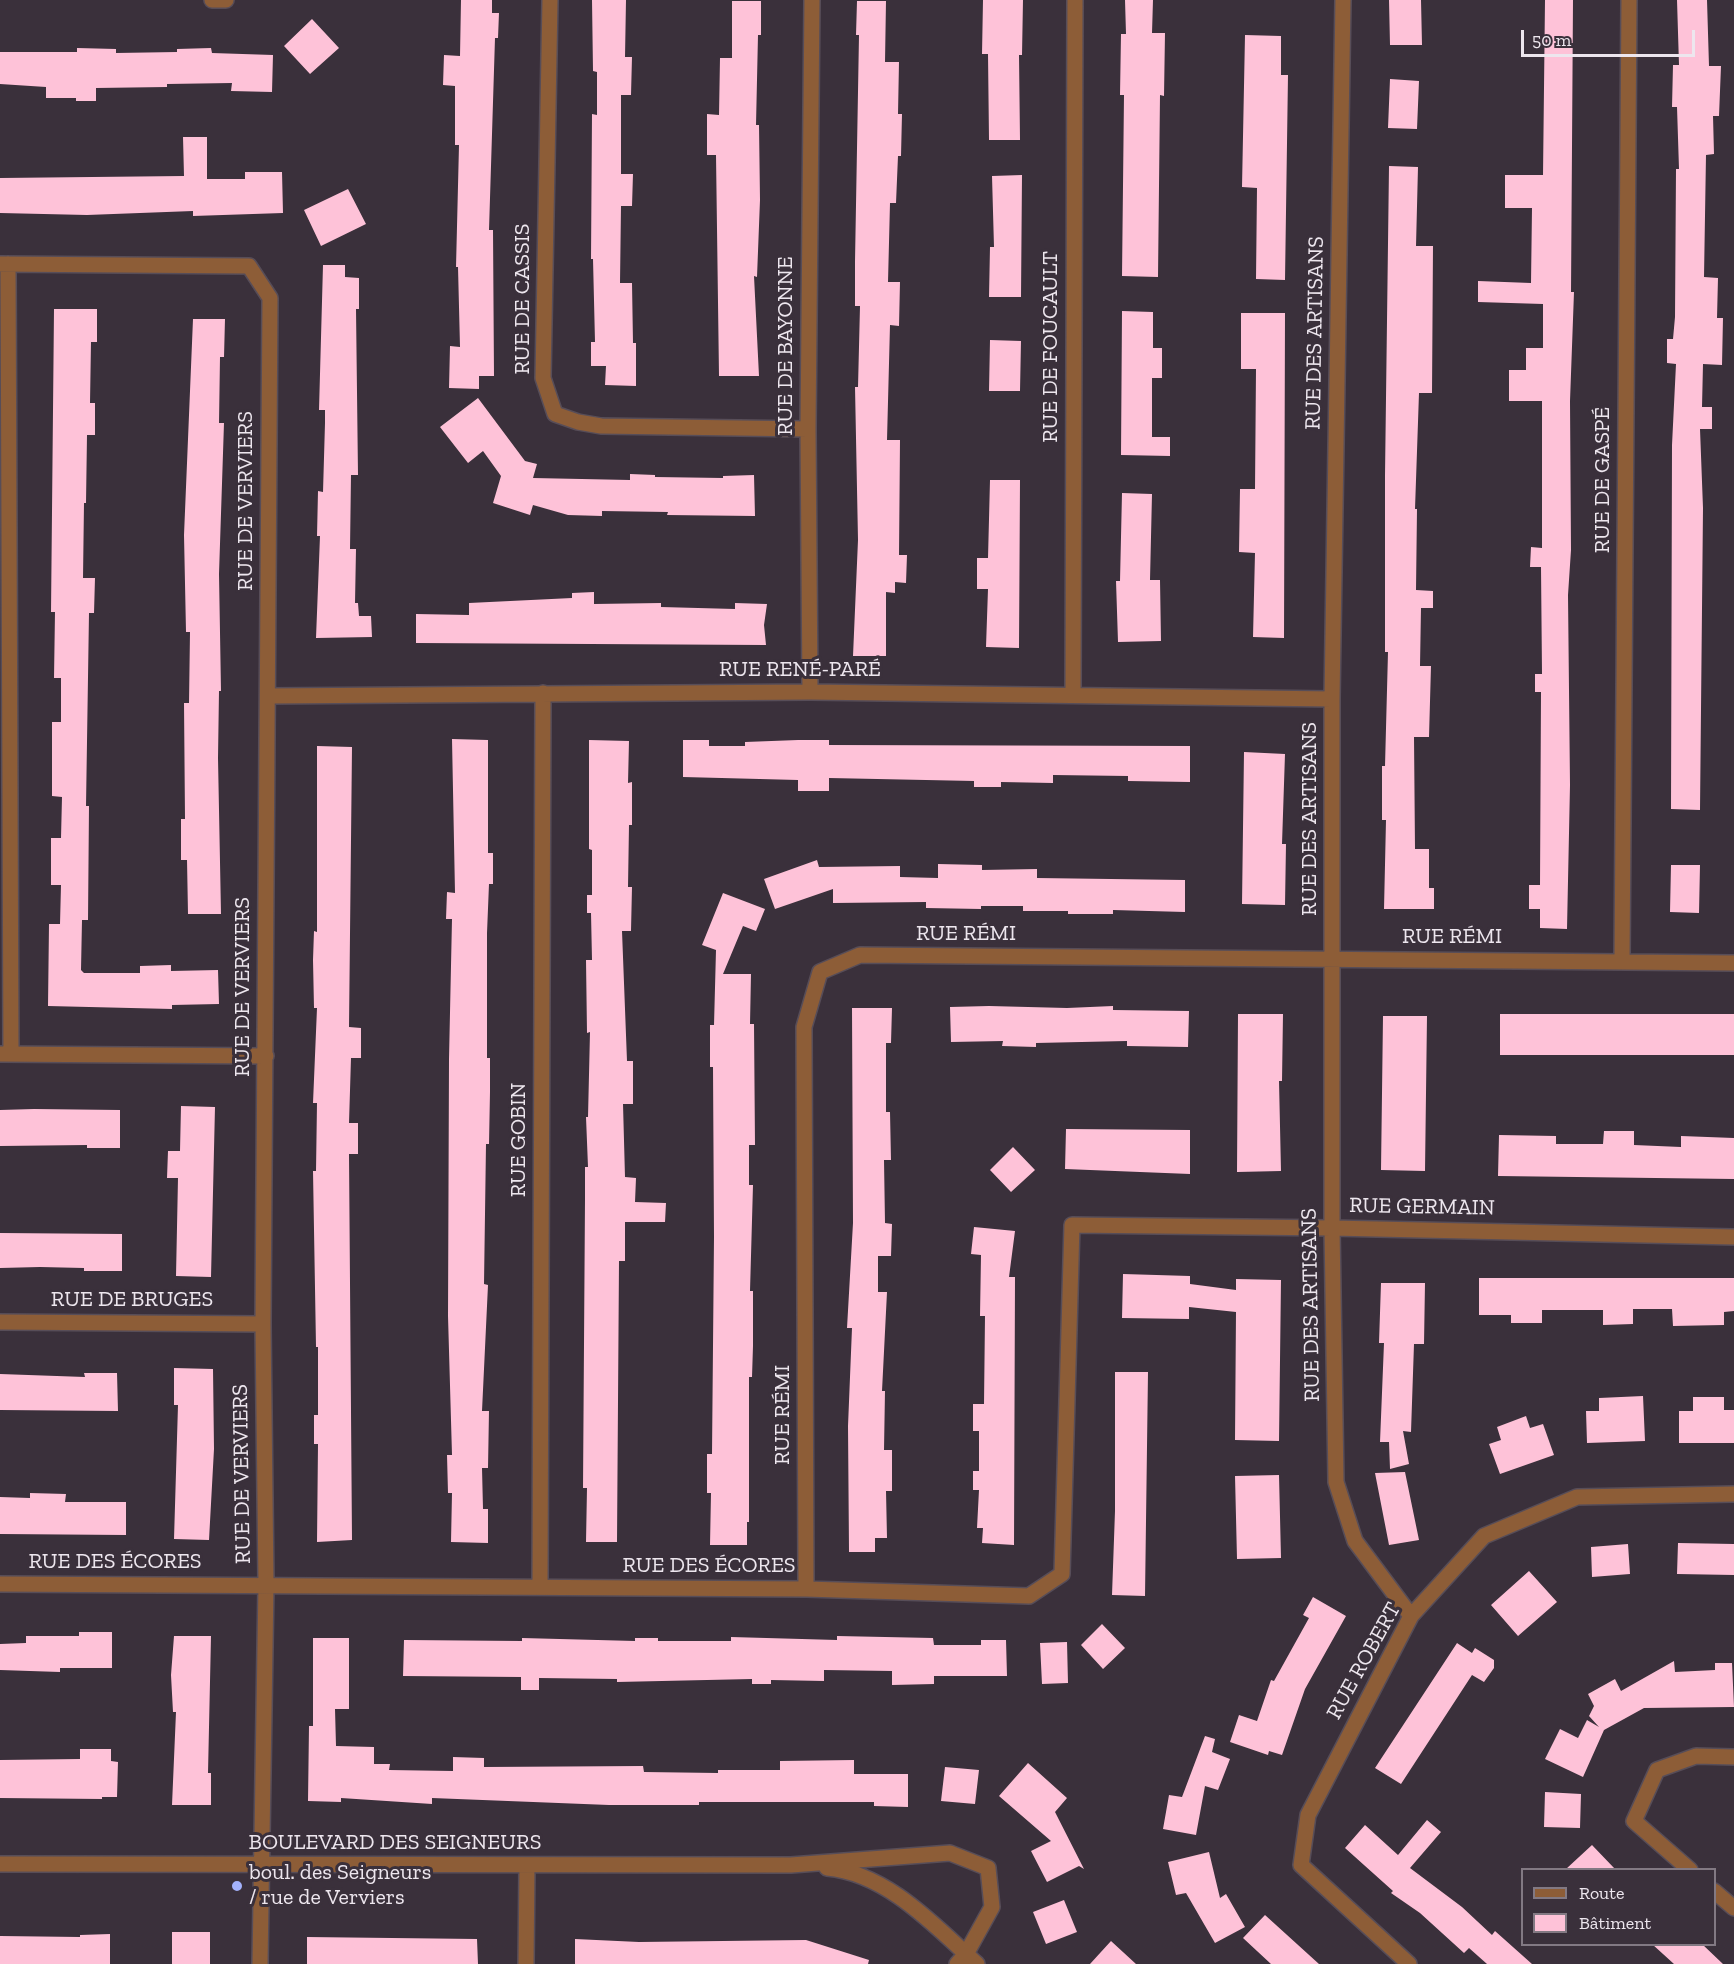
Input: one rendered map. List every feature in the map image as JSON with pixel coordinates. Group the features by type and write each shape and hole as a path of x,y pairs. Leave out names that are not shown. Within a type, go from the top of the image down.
{"street":[{"path":"212,0 226,0"},
{"name":"RUE DE CASSIS","path":"550,0 543,378 555,414 578,422 601,426 808,429"},
{"name":"RUE DE BAYONNE","path":"810,692 808,429 812,0"},
{"name":"RUE DE FOUCAULT","path":"1073,695 1075,0"},
{"name":"RUE DES ARTISANS","path":"1343,0 1332,699 1332,1228 1336,1482 1355,1541 1411,1616"},
{"name":"RUE DE GASPÉ","path":"1622,960 1629,0"},
{"path":"4,264 5,1054 266,1056"},
{"name":"RUE DE VERVIERS","path":"4,264 249,266 270,298 263,1324 266,1584 260,1964"},
{"name":"RUE RENÉ-PARÉ","path":"268,696 810,692 1332,699"},
{"name":"RUE GOBIN","path":"540,1587 543,693"},
{"name":"RUE RÉMI","path":"806,1589 804,1027 820,972 861,955 1622,960 1734,963"},
{"name":"RUE DES ÉCORES","path":"0,1584 806,1589 1029,1596 1062,1574 1072,1226"},
{"name":"RUE GERMAIN","path":"1072,1226 1332,1228 1734,1237"},
{"name":"RUE DE BRUGES","path":"0,1322 263,1324"},
{"name":"RUE ROBERT","path":"1409,1964 1301,1865 1308,1815 1411,1616 1484,1536 1577,1497 1734,1494"},
{"path":"1689,1868 1634,1821 1657,1770 1696,1756 1734,1757"},
{"name":"BOULEVARD DES SEIGNEURS","path":"0,1864 791,1865 950,1853 988,1868 992,1907 967,1960 924,1916 875,1881 839,1869 791,1865"},
{"path":"526,1964 527,1866"},
{"path":"1716,1892 1734,1908"}],"building":[{"path":"461,0 492,0 492,13 499,13 498,38 495,38 489,230 493,230 494,376 479,376 479,389 449,388 450,346 460,347 458,267 456,267 459,145 455,145 455,86 443,85 444,55 460,56"},
{"path":"592,0 626,0 625,57 632,57 631,95 621,95 621,174 633,174 632,206 621,206 620,283 632,283 636,386 605,385 606,366 591,366 591,342 595,342 593,259 591,259 592,114 597,115 597,72 593,71"},
{"path":"983,0 1023,0 1022,55 1019,55 1020,140 989,140 988,54 982,54"},
{"path":"1125,0 1153,0 1152,33 1165,33 1164,96 1160,95 1158,277 1122,276 1124,95 1120,95 1121,34 1126,34"},
{"path":"1389,0 1421,0 1422,45 1390,45"},
{"path":"1545,0 1573,0 1571,292 1574,292 1570,401 1571,550 1568,595 1570,785 1567,929 1540,928 1540,909 1529,909 1529,885 1540,885 1541,692 1535,692 1535,674 1542,674 1541,567 1530,567 1531,547 1542,548 1542,401 1509,401 1509,370 1526,370 1526,348 1543,348 1543,304 1478,302 1478,281 1531,283 1532,208 1505,208 1505,175 1543,175"},
{"path":"1677,0 1707,0 1709,66 1721,66 1719,116 1713,116 1714,154 1706,155 1704,277 1718,278 1717,318 1723,318 1722,365 1703,364 1702,407 1712,407 1712,429 1700,429 1703,508 1700,810 1671,809 1672,445 1676,364 1667,363 1667,339 1673,339 1675,317 1676,169 1679,169 1677,107 1672,107 1673,65 1679,65"},
{"path":"732,1 761,1 756,125 759,125 760,200 757,277 754,276 759,376 719,376 716,155 707,155 707,114 719,115 720,58 732,58"},
{"path":"857,1 886,1 885,62 899,62 898,114 902,114 901,156 898,156 896,203 890,203 888,282 900,282 899,326 890,325 887,440 900,440 899,555 907,555 906,583 895,582 895,593 886,592 886,656 853,656 858,540 855,387 858,387 860,306 855,306 859,35 856,35"},
{"path":"312,19 339,48 310,74 284,46"},
{"path":"1245,35 1281,36 1281,75 1288,75 1285,280 1256,279 1257,188 1242,187"},
{"path":"77,48 116,49 116,53 177,52 177,49 211,48 212,53 273,55 272,92 231,91 232,83 167,84 167,87 96,88 96,101 76,101 76,98 46,98 46,87 0,84 0,52 77,52"},
{"path":"1390,79 1419,81 1417,129 1388,128"},
{"path":"183,137 207,137 207,179 245,179 245,172 282,172 283,213 193,216 193,211 87,215 0,213 0,178 184,176"},
{"path":"1389,166 1418,167 1416,246 1433,246 1432,393 1419,393 1415,509 1417,509 1416,590 1433,591 1433,608 1421,608 1420,666 1431,666 1429,737 1414,737 1415,849 1429,849 1429,888 1434,888 1434,909 1384,909 1386,820 1382,820 1382,766 1385,766 1388,652 1385,652 1385,475"},
{"path":"1022,175 1021,297 989,297 990,247 994,247 992,176"},
{"path":"348,189 366,224 321,246 304,210"},
{"path":"323,265 345,265 345,277 359,278 359,309 356,309 358,475 351,475 350,549 356,549 355,603 358,603 359,616 371,616 372,637 316,638 320,536 317,536 318,491 323,492 325,423 325,410 319,410"},
{"path":"54,309 97,309 97,342 91,342 90,403 95,403 95,435 87,435 86,503 84,503 83,578 95,578 94,613 89,613 86,806 89,806 88,920 82,920 81,970 84,973 140,973 140,966 171,965 171,971 218,970 219,1004 172,1005 172,1009 48,1006 49,924 60,924 61,885 51,885 51,838 61,838 62,797 52,796 52,722 61,722 61,678 54,678 55,612 51,612"},
{"path":"1122,311 1153,312 1153,348 1162,348 1162,378 1152,378 1152,437 1170,437 1170,456 1121,455"},
{"path":"1241,313 1285,313 1284,638 1253,637 1255,553 1239,552 1240,489 1255,489 1256,369 1241,369"},
{"path":"193,319 225,319 224,357 220,357 219,423 224,423 219,574 221,691 219,691 218,758 221,914 188,914 187,860 181,860 181,819 185,819 184,703 189,703 190,632 186,632 184,535"},
{"path":"990,340 1021,341 1020,391 989,391"},
{"path":"478,398 525,461 537,464 533,478 630,480 630,474 655,475 655,477 723,478 723,476 754,475 755,516 667,515 668,512 602,511 602,516 568,515 533,505 530,515 493,503 501,476 483,451 468,463 440,427"},
{"path":"990,480 1020,480 1019,648 986,647 988,589 977,589 977,558 988,558"},
{"path":"1122,493 1152,494 1150,580 1160,580 1161,641 1118,642 1116,581 1120,581"},
{"path":"594,592 594,604 661,603 661,607 735,609 735,603 767,604 764,625 766,645 416,643 416,614 469,615 469,603 572,598 572,593"},
{"path":"452,739 488,740 488,853 493,853 493,884 489,884 487,933 487,1058 490,1058 490,1092 489,1144 486,1144 484,1284 488,1285 482,1411 489,1411 488,1468 482,1468 483,1509 488,1509 488,1543 451,1542 452,1493 448,1493 447,1455 452,1455 448,1316 452,919 446,919 447,892 455,893"},
{"path":"589,740 629,741 628,783 632,782 628,887 632,887 631,931 622,931 627,1061 633,1061 633,1104 623,1104 625,1177 636,1178 635,1202 666,1203 665,1222 625,1222 625,1261 619,1261 617,1542 586,1542 587,1488 583,1488 585,1167 588,1167 586,1117 588,1117 590,1032 587,1033 586,960 592,960 591,913 587,913 587,895 592,895 592,850 589,849"},
{"path":"683,740 709,740 709,746 745,746 745,742 829,740 829,745 1190,746 1190,782 1128,781 1128,776 1053,775 1053,783 1001,782 1001,787 974,787 974,781 829,778 829,791 798,791 798,780 683,777"},
{"path":"317,746 352,747 349,1027 361,1028 361,1058 351,1058 349,1123 358,1123 358,1154 349,1154 352,1540 317,1542 318,1444 314,1444 314,1415 318,1415 318,1347 316,1347 313,1171 316,1171 317,1103 313,1103 317,1008 314,1008 313,960 314,931 317,932"},
{"path":"1244,752 1285,754 1282,844 1286,844 1285,905 1242,904"},
{"path":"817,860 819,867 900,866 900,877 938,878 938,864 982,865 982,870 1037,869 1037,878 1185,880 1185,912 1113,910 1113,914 1068,914 1068,911 1023,911 1023,906 981,906 981,909 926,908 926,902 833,903 833,889 775,909 764,879"},
{"path":"1671,865 1700,865 1699,913 1670,912"},
{"path":"723,893 765,909 756,931 743,926 723,974 751,974 750,1024 754,1024 755,1145 749,1145 749,1185 753,1185 750,1291 753,1291 753,1346 752,1377 749,1377 747,1545 710,1545 711,1493 707,1493 707,1454 712,1454 714,1237 713,1067 710,1067 710,1025 714,1025 716,950 702,945"},
{"path":"1113,1006 1113,1010 1189,1011 1188,1047 1127,1046 1127,1041 1036,1043 1036,1047 1002,1046 1003,1041 951,1042 950,1007 1067,1008"},
{"path":"852,1008 892,1008 891,1043 886,1043 886,1112 890,1112 891,1160 884,1160 885,1223 892,1224 891,1256 878,1256 878,1292 887,1292 882,1391 885,1391 884,1450 892,1450 892,1491 886,1491 887,1538 875,1538 875,1552 849,1552 848,1426 852,1328 847,1328 853,1223"},
{"path":"1238,1014 1283,1014 1282,1081 1279,1081 1281,1171 1237,1172"},
{"path":"1500,1014 1734,1014 1734,1055 1500,1055"},
{"path":"1383,1016 1427,1016 1425,1171 1381,1170"},
{"path":"181,1106 215,1107 211,1277 176,1276 178,1178 167,1178 168,1151 180,1151"},
{"path":"0,1110 120,1110 120,1148 87,1148 87,1145 0,1146"},
{"path":"1066,1129 1190,1130 1190,1174 1065,1169"},
{"path":"1604,1131 1634,1131 1634,1145 1681,1147 1681,1136 1734,1138 1734,1179 1498,1176 1499,1135 1556,1136 1556,1144 1603,1144"},
{"path":"1013,1147 1035,1170 1011,1192 990,1170"},
{"path":"974,1227 1015,1231 1009,1277 1015,1277 1014,1545 982,1543 983,1528 977,1528 979,1490 973,1490 973,1471 979,1471 979,1431 973,1431 973,1404 984,1404 985,1316 980,1316 981,1255 971,1254"},
{"path":"0,1233 122,1234 122,1271 84,1271 84,1268 0,1268"},
{"path":"1123,1274 1190,1276 1190,1284 1236,1290 1236,1279 1281,1280 1279,1441 1235,1440 1236,1312 1189,1307 1189,1319 1122,1318"},
{"path":"1479,1278 1734,1278 1734,1311 1724,1312 1724,1325 1673,1326 1672,1309 1633,1309 1633,1324 1603,1325 1603,1310 1542,1310 1542,1323 1511,1323 1511,1315 1479,1315"},
{"path":"1381,1283 1425,1283 1424,1344 1414,1344 1411,1432 1403,1431 1409,1464 1390,1469 1389,1442 1380,1442 1384,1343 1379,1343"},
{"path":"174,1368 213,1369 214,1449 209,1540 174,1539 178,1405 174,1405"},
{"path":"1115,1372 1148,1372 1145,1596 1112,1595 1115,1511"},
{"path":"84,1373 117,1373 118,1411 0,1410 0,1374 85,1377"},
{"path":"1643,1396 1645,1441 1587,1443 1586,1411 1599,1411 1599,1398"},
{"path":"1693,1397 1724,1397 1724,1410 1734,1410 1734,1443 1679,1443 1679,1411 1693,1411"},
{"path":"1526,1416 1530,1428 1543,1424 1554,1455 1500,1474 1489,1444 1501,1440 1497,1427"},
{"path":"1405,1472 1419,1540 1389,1545 1375,1473"},
{"path":"1279,1475 1281,1558 1237,1559 1235,1476"},
{"path":"30,1493 66,1494 65,1502 126,1502 126,1535 0,1534 0,1497 30,1498"},
{"path":"1678,1543 1734,1544 1734,1575 1677,1574"},
{"path":"1628,1544 1630,1574 1592,1577 1591,1547"},
{"path":"1529,1571 1557,1602 1518,1636 1491,1605"},
{"path":"1313,1597 1346,1616 1305,1689 1282,1755 1269,1751 1268,1755 1230,1742 1239,1715 1257,1721 1271,1680 1274,1681 1309,1618 1303,1615"},
{"path":"1102,1624 1125,1648 1103,1669 1081,1645"},
{"path":"79,1632 112,1632 112,1668 60,1668 60,1672 0,1670 0,1644 26,1643 26,1636 79,1636"},
{"path":"174,1636 211,1636 208,1773 211,1773 211,1805 172,1805 176,1712 173,1712 171,1675"},
{"path":"837,1636 933,1638 934,1645 981,1645 981,1640 1006,1640 1007,1676 934,1676 934,1684 892,1685 892,1671 824,1670 824,1681 771,1680 771,1684 752,1684 752,1679 617,1682 617,1679 539,1678 539,1690 521,1690 521,1677 403,1676 404,1640 522,1641 522,1638 635,1641 635,1638 658,1638 658,1641 731,1641 731,1637 837,1640"},
{"path":"313,1638 349,1638 349,1709 335,1709 336,1746 374,1747 374,1764 390,1764 389,1770 453,1771 453,1757 484,1758 484,1767 643,1766 644,1772 718,1773 718,1770 780,1770 780,1761 854,1760 854,1774 908,1774 908,1807 874,1806 874,1802 699,1802 699,1805 609,1805 432,1798 432,1804 341,1798 341,1802 308,1801 309,1726 313,1726"},
{"path":"1067,1642 1068,1683 1042,1684 1040,1643"},
{"path":"1457,1643 1472,1653 1475,1648 1494,1660 1494,1668 1484,1682 1472,1675 1401,1784 1375,1768"},
{"path":"1674,1661 1675,1672 1715,1670 1715,1663 1732,1663 1734,1707 1644,1708 1604,1730 1583,1777 1545,1759 1560,1729 1578,1738 1587,1720 1599,1727 1589,1716 1594,1706 1588,1694 1615,1679 1621,1691"},
{"path":"1205,1736 1215,1739 1212,1752 1230,1759 1218,1790 1205,1786 1196,1835 1163,1829 1169,1795 1182,1797"},
{"path":"80,1749 111,1749 111,1761 118,1762 117,1797 102,1797 102,1799 0,1798 0,1760 80,1759"},
{"path":"1028,1763 1067,1798 1055,1812 1084,1869 1079,1866 1047,1882 1031,1851 1051,1841 999,1796"},
{"path":"945,1767 979,1770 975,1804 941,1801"},
{"path":"1545,1792 1581,1794 1580,1828 1544,1827"},
{"path":"1427,1820 1441,1832 1410,1868 1462,1907 1492,1935 1495,1931 1532,1964 1487,1964 1469,1948 1464,1953 1420,1913 1391,1893 1393,1891 1345,1848 1365,1825 1398,1855"},
{"path":"1592,1845 1614,1868 1567,1868"},
{"path":"1209,1852 1220,1898 1226,1894 1245,1927 1215,1943 1186,1893 1176,1895 1168,1862"},
{"path":"1064,1900 1077,1932 1046,1944 1033,1912"},
{"path":"1265,1915 1319,1964 1271,1964 1243,1938"},
{"path":"172,1932 210,1932 210,1964 172,1964"},
{"path":"110,1934 110,1964 0,1964 0,1936 80,1937 80,1935"},
{"path":"307,1937 477,1939 478,1964 307,1964"},
{"path":"575,1939 639,1942 806,1940 869,1960 868,1964 575,1964"},
{"path":"1111,1941 1136,1964 1090,1964"},
{"path":"1654,1946 1704,1946 1723,1964 1674,1964"}],"place":[{"name":"boul. des Seigneurs / rue de Verviers","path":"237,1886"}]}
